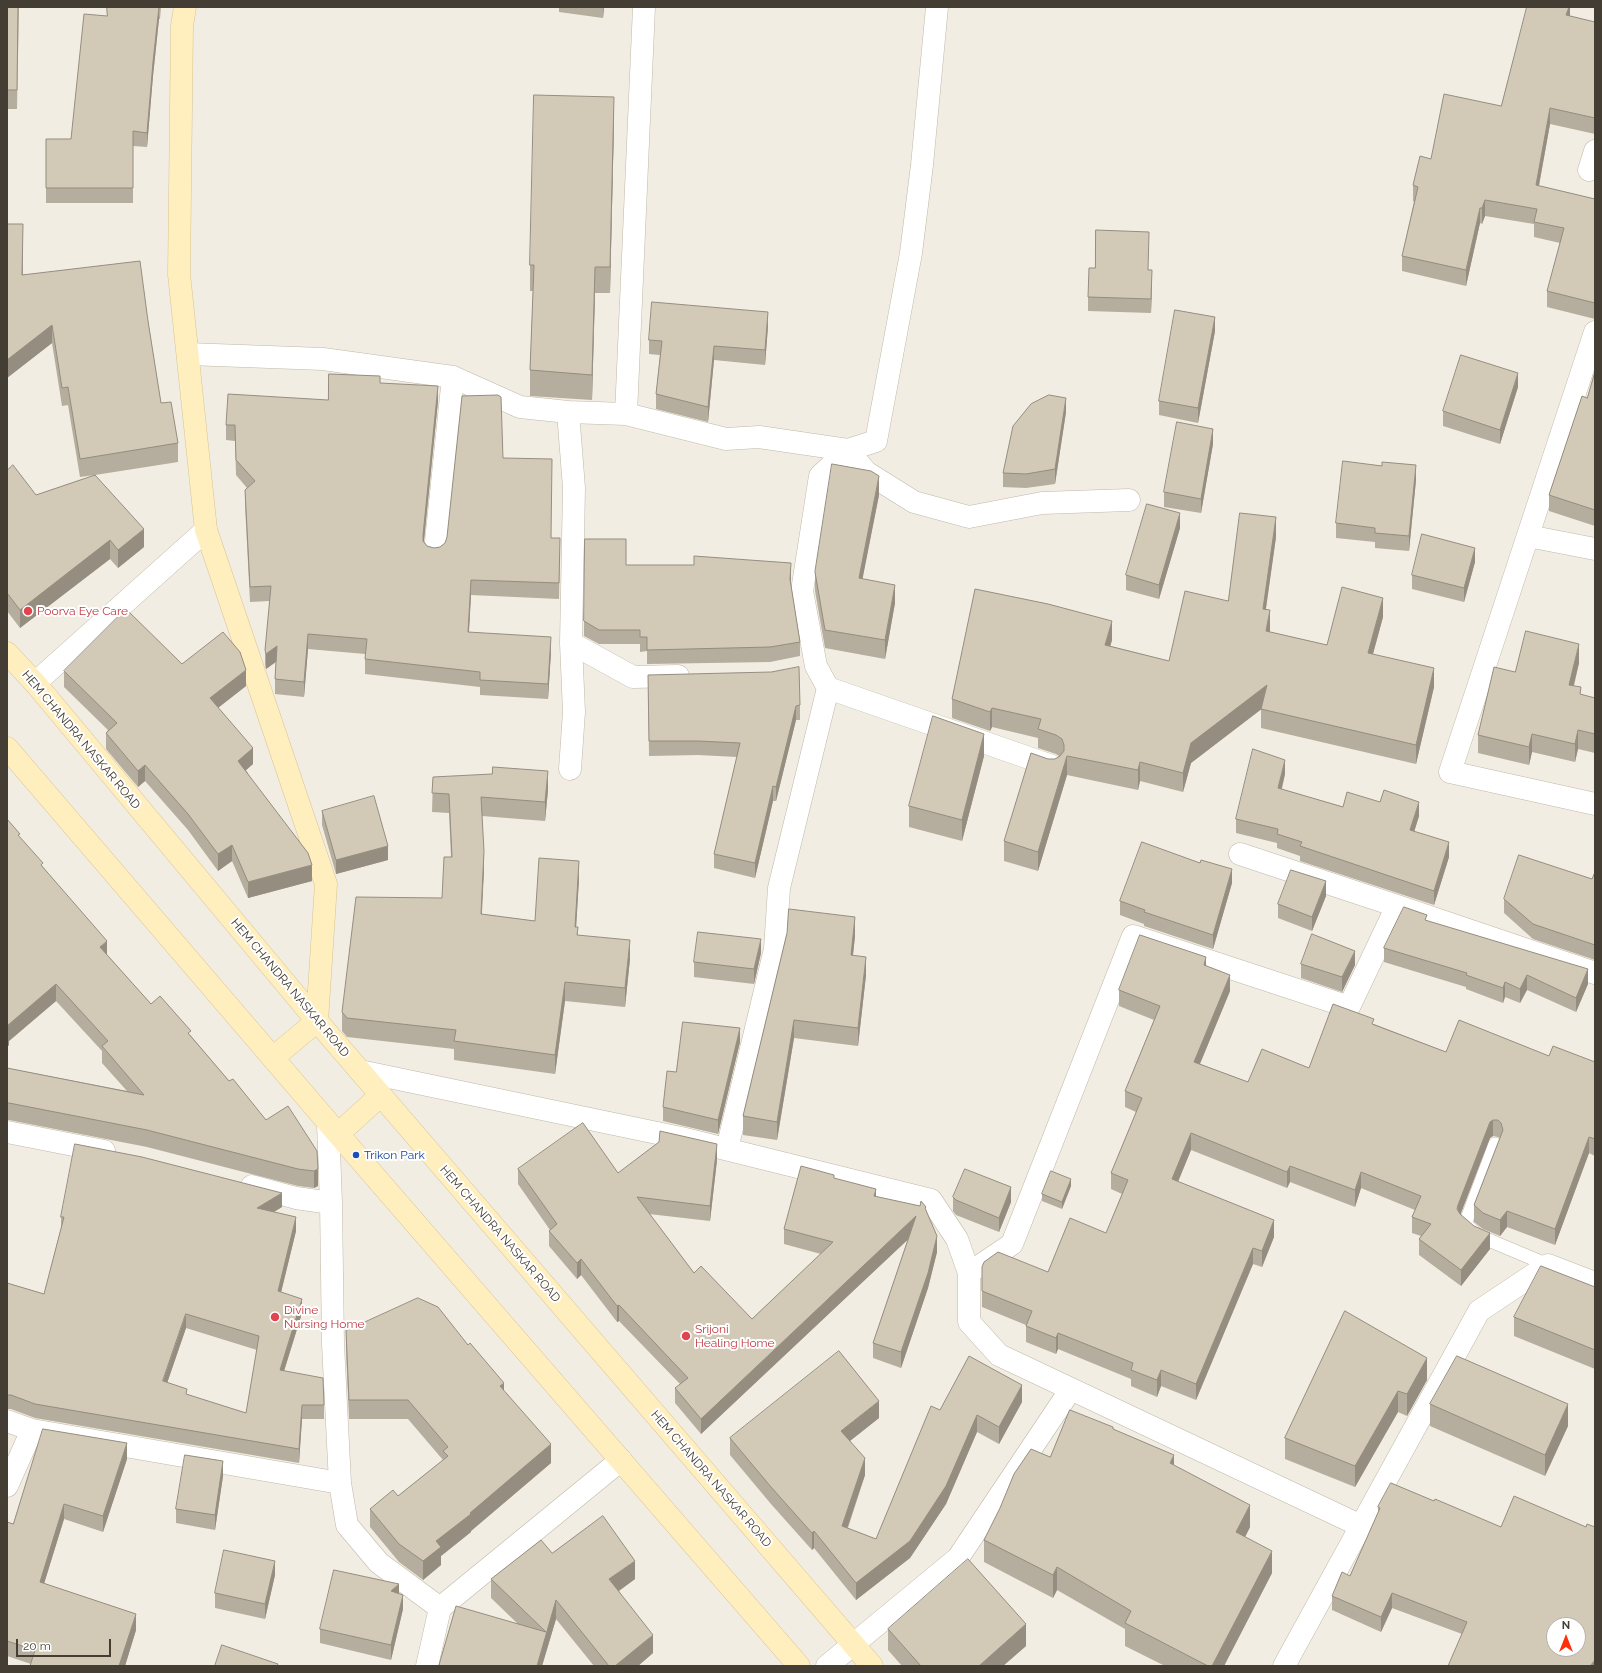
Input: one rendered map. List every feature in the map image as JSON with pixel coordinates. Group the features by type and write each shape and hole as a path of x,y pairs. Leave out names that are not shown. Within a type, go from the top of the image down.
{"main road":[{"path":"186,7 182,26 179,274 206,530 326,884 317,1021 274,1058"},
{"name":"HEM CHANDRA NASKAR ROAD","path":"7,653 35,683 317,1021 872,1666"},
{"path":"7,748 333,1128 799,1666"},
{"path":"333,1128 381,1095"}],"street":[{"path":"626,414 644,7"},
{"path":"937,7 922,165 911,252 876,441 848,450 820,476 802,591 816,666 828,688 1052,766"},
{"path":"1595,332 1450,772 1595,804"},
{"path":"188,354 323,359 454,377 520,407 568,412 626,414 726,440 759,437 848,450 866,472 914,502 969,517 1042,503 1129,500"},
{"path":"435,551 454,377"},
{"path":"568,412 574,488 571,643 574,712 570,769"},
{"path":"35,683 206,530"},
{"path":"1528,536 1595,549"},
{"path":"571,643 633,677 694,676"},
{"path":"794,670 816,666"},
{"path":"727,1149 775,949 779,888 828,688"},
{"path":"1240,854 1595,973"},
{"path":"969,1273 1012,1244 1133,936 1349,1006 1397,906"},
{"path":"360,1071 681,1138 931,1200 957,1239 969,1273 969,1322 999,1355 1360,1526"},
{"path":"333,1128 331,1203 333,1344 340,1483 347,1525 379,1563 440,1608"},
{"path":"7,1132 122,1154"},
{"path":"236,1182 296,1198 331,1203"},
{"path":"1284,1666 1479,1311 1548,1265 1595,1283"},
{"path":"827,1666 958,1558 1071,1389"},
{"path":"7,1421 32,1430 340,1483"},
{"path":"7,1486 32,1430"},
{"path":"428,1666 440,1608 621,1460"}],"lane":[{"path":"1495,1144 1465,1224 1478,1236 1548,1265"}],"building":[{"path":"7,7 18,7 17,90 7,90"},
{"path":"107,7 159,7 147,133 133,131 133,188 46,188 46,139 71,139 84,14 107,16"},
{"path":"1527,7 1569,7 1566,15 1595,22 1595,118 1550,108 1536,185 1595,199 1595,303 1547,291 1564,228 1534,222 1537,209 1485,200 1482,208 1480,208 1466,270 1402,256 1418,187 1413,185 1420,156 1431,159 1444,94 1501,106"},
{"path":"534,95 614,97 610,267 595,267 592,375 530,370 534,265 530,265"},
{"path":"7,224 23,224 22,275 140,261 161,403 171,402 178,443 80,459 68,387 62,388 52,325 7,360"},
{"path":"1096,230 1149,232 1148,270 1152,270 1151,299 1088,297 1089,268 1095,268"},
{"path":"652,302 768,312 765,350 714,346 708,407 656,394 662,341 649,340"},
{"path":"1175,310 1215,317 1198,408 1159,401"},
{"path":"1461,355 1518,373 1500,430 1443,411"},
{"path":"1595,372 1595,510 1549,495 1582,396 1587,398"},
{"path":"329,374 380,376 380,383 438,386 423,535 423,541 427,546 434,548 440,547 445,543 447,537 462,396 498,395 501,397 503,458 552,459 551,538 560,538 559,583 471,580 468,632 551,637 548,684 480,680 480,672 365,659 367,639 308,634 304,682 275,679 277,646 266,654 265,650 271,586 250,587 245,490 255,481 236,460 235,425 226,425 228,394 328,400"},
{"path":"1049,395 1066,398 1055,469 1026,474 1003,473 1013,426 1031,404"},
{"path":"1177,422 1213,429 1201,499 1164,492"},
{"path":"1343,461 1382,466 1382,462 1416,465 1409,536 1375,533 1375,528 1336,523"},
{"path":"832,464 871,471 879,476 859,578 895,585 885,640 825,630 815,572"},
{"path":"13,465 36,495 95,475 144,529 118,550 110,540 20,610 7,593 7,468 8,469"},
{"path":"1147,504 1180,513 1159,585 1126,575"},
{"path":"1240,513 1276,517 1263,609 1270,610 1266,631 1327,645 1342,587 1383,598 1368,653 1434,668 1416,745 1261,709 1267,685 1191,743 1183,773 1140,762 1138,770 1067,756 1038,852 1004,841 1031,753 1048,759 1055,759 1064,751 1064,745 1062,739 1056,735 1038,729 1041,719 992,708 990,712 952,699 975,589 1048,604 1112,621 1105,645 1169,661 1185,591 1228,601"},
{"path":"1422,534 1475,548 1464,588 1412,575"},
{"path":"585,539 626,539 626,565 694,565 694,556 791,563 790,579 800,642 770,647 647,650 647,637 640,637 640,630 599,630 584,621"},
{"path":"126,609 182,664 223,632 240,652 246,670 210,698 253,748 238,761 308,853 312,865 248,882 232,845 218,854 188,814 145,765 138,771 106,733 117,723 64,671"},
{"path":"1526,631 1579,644 1569,685 1581,687 1580,694 1595,698 1595,734 1578,730 1575,744 1532,734 1529,747 1478,735 1494,667 1515,672"},
{"path":"799,667 800,705 796,706 776,787 773,786 755,863 714,854 740,743 649,741 648,675 771,672"},
{"path":"933,716 984,734 962,820 909,806"},
{"path":"1253,749 1285,760 1278,788 1343,807 1347,792 1380,802 1384,790 1419,802 1410,830 1449,842 1434,891 1300,846 1302,842 1277,834 1278,829 1236,819"},
{"path":"493,767 548,771 545,802 481,797 484,851 481,914 535,921 539,858 579,861 575,927 578,927 577,935 630,940 625,988 565,982 555,1055 454,1041 456,1030 347,1018 342,1012 356,897 442,898 444,857 452,857 449,794 432,793 433,777 492,774"},
{"path":"374,796 388,846 336,860 322,811"},
{"path":"7,819 20,834 18,835 43,863 41,865 107,941 100,947 151,1004 160,996 191,1031 188,1033 229,1081 233,1079 266,1120 288,1106 317,1151 318,1169 314,1171 298,1169 147,1130 7,1103 7,1068 144,1095 102,1046 108,1041 56,984 7,1026"},
{"path":"1142,842 1200,863 1201,860 1232,869 1213,935 1144,912 1145,910 1120,901"},
{"path":"1519,855 1592,879 1595,872 1595,945 1533,924 1504,899"},
{"path":"1291,870 1326,881 1312,917 1278,904"},
{"path":"1404,907 1427,915 1425,920 1588,969 1576,998 1527,975 1520,989 1505,982 1503,988 1466,975 1467,973 1384,948"},
{"path":"789,909 855,917 851,955 866,957 858,1028 794,1020 777,1122 743,1116 787,933"},
{"path":"698,932 761,939 754,969 694,962"},
{"path":"1312,934 1355,951 1342,977 1301,964"},
{"path":"1140,935 1206,957 1204,965 1230,975 1194,1062 1248,1082 1262,1049 1309,1068 1333,1004 1374,1019 1372,1024 1446,1052 1459,1020 1549,1056 1553,1046 1595,1062 1595,1139 1589,1137 1555,1229 1507,1211 1500,1220 1483,1213 1474,1205 1503,1130 1501,1123 1498,1120 1493,1120 1490,1122 1457,1209 1460,1214 1474,1226 1490,1233 1461,1270 1419,1239 1431,1224 1412,1217 1421,1196 1361,1172 1355,1190 1290,1166 1287,1172 1191,1133 1172,1179 1274,1220 1262,1251 1253,1248 1196,1384 1161,1370 1157,1380 1131,1370 1133,1363 1058,1333 1056,1338 1026,1326 1032,1311 982,1291 982,1267 984,1262 998,1252 1048,1272 1070,1218 1106,1233 1128,1180 1111,1173 1142,1098 1125,1091 1160,1006 1119,990"},
{"path":"683,1022 740,1028 718,1120 663,1107 667,1071 676,1072"},
{"path":"583,1123 618,1173 659,1142 660,1131 717,1144 710,1206 637,1197 694,1273 701,1266 752,1319 833,1242 784,1229 801,1166 834,1175 834,1178 876,1189 874,1196 920,1206 921,1201 926,1207 925,1208 937,1236 928,1273 901,1352 873,1343 916,1216 701,1419 675,1388 688,1378 619,1305 617,1306 581,1259 577,1263 549,1231 557,1224 518,1169"},
{"path":"75,1144 142,1157 282,1193 257,1208 296,1217 278,1291 302,1299 280,1370 323,1378 324,1405 302,1405 299,1449 35,1404 11,1395 7,1395 7,1283 44,1294 64,1217 61,1217","holes":["186,1314 259,1336 246,1413 186,1394 187,1389 163,1381"]},
{"path":"965,1169 1011,1187 999,1218 956,1200 953,1197"},
{"path":"1051,1171 1071,1179 1062,1202 1042,1194"},
{"path":"1541,1266 1595,1287 1595,1350 1514,1317"},
{"path":"418,1298 438,1307 468,1345 470,1343 504,1383 500,1386 551,1444 470,1513 471,1514 436,1541 441,1547 423,1561 399,1544 370,1509 393,1490 398,1496 448,1456 443,1451 448,1447 408,1400 349,1400 346,1331"},
{"path":"1345,1311 1427,1358 1407,1394 1398,1391 1355,1466 1285,1438"},
{"path":"839,1351 879,1401 841,1431 865,1458 842,1526 876,1539 931,1406 940,1410 969,1356 1022,1385 999,1427 977,1415 946,1486 910,1541 856,1583 814,1531 812,1533 730,1438"},
{"path":"1457,1356 1568,1404 1545,1455 1430,1404"},
{"path":"1070,1410 1113,1427 1113,1429 1174,1455 1170,1463 1250,1505 1236,1532 1272,1551 1212,1666 1208,1666 1125,1623 1131,1611 1057,1567 1053,1575 984,1540 1000,1508 1014,1474 1031,1449 1050,1457"},
{"path":"43,1429 127,1443 103,1516 64,1504 40,1582 136,1614 119,1666 30,1666 35,1650 7,1641 7,1522 13,1524"},
{"path":"185,1455 223,1461 215,1515 176,1509"},
{"path":"1391,1483 1434,1501 1435,1499 1501,1527 1514,1496 1586,1527 1587,1524 1595,1527 1595,1660 1590,1666 1448,1666 1467,1622 1392,1593 1381,1617 1332,1596 1342,1572 1350,1576 1380,1508 1378,1507"},
{"path":"603,1516 635,1561 609,1579 653,1635 615,1666 609,1666 556,1600 537,1666 439,1665 456,1606 546,1632 491,1579 541,1540 552,1553"},
{"path":"224,1550 275,1561 265,1604 215,1593"},
{"path":"968,1559 1026,1624 979,1666 921,1666 888,1629"},
{"path":"334,1570 399,1584 391,1591 403,1595 391,1645 320,1629"},
{"path":"222,1645 278,1664 277,1666 215,1666"}],"place":[{"name":"Poorva Eye Care","path":"28,611"},
{"name":"Trikon Park","path":"356,1155"},
{"name":"Divine Nursing Home","path":"275,1317"},
{"name":"Srijoni Healing Home","path":"686,1336"}]}
